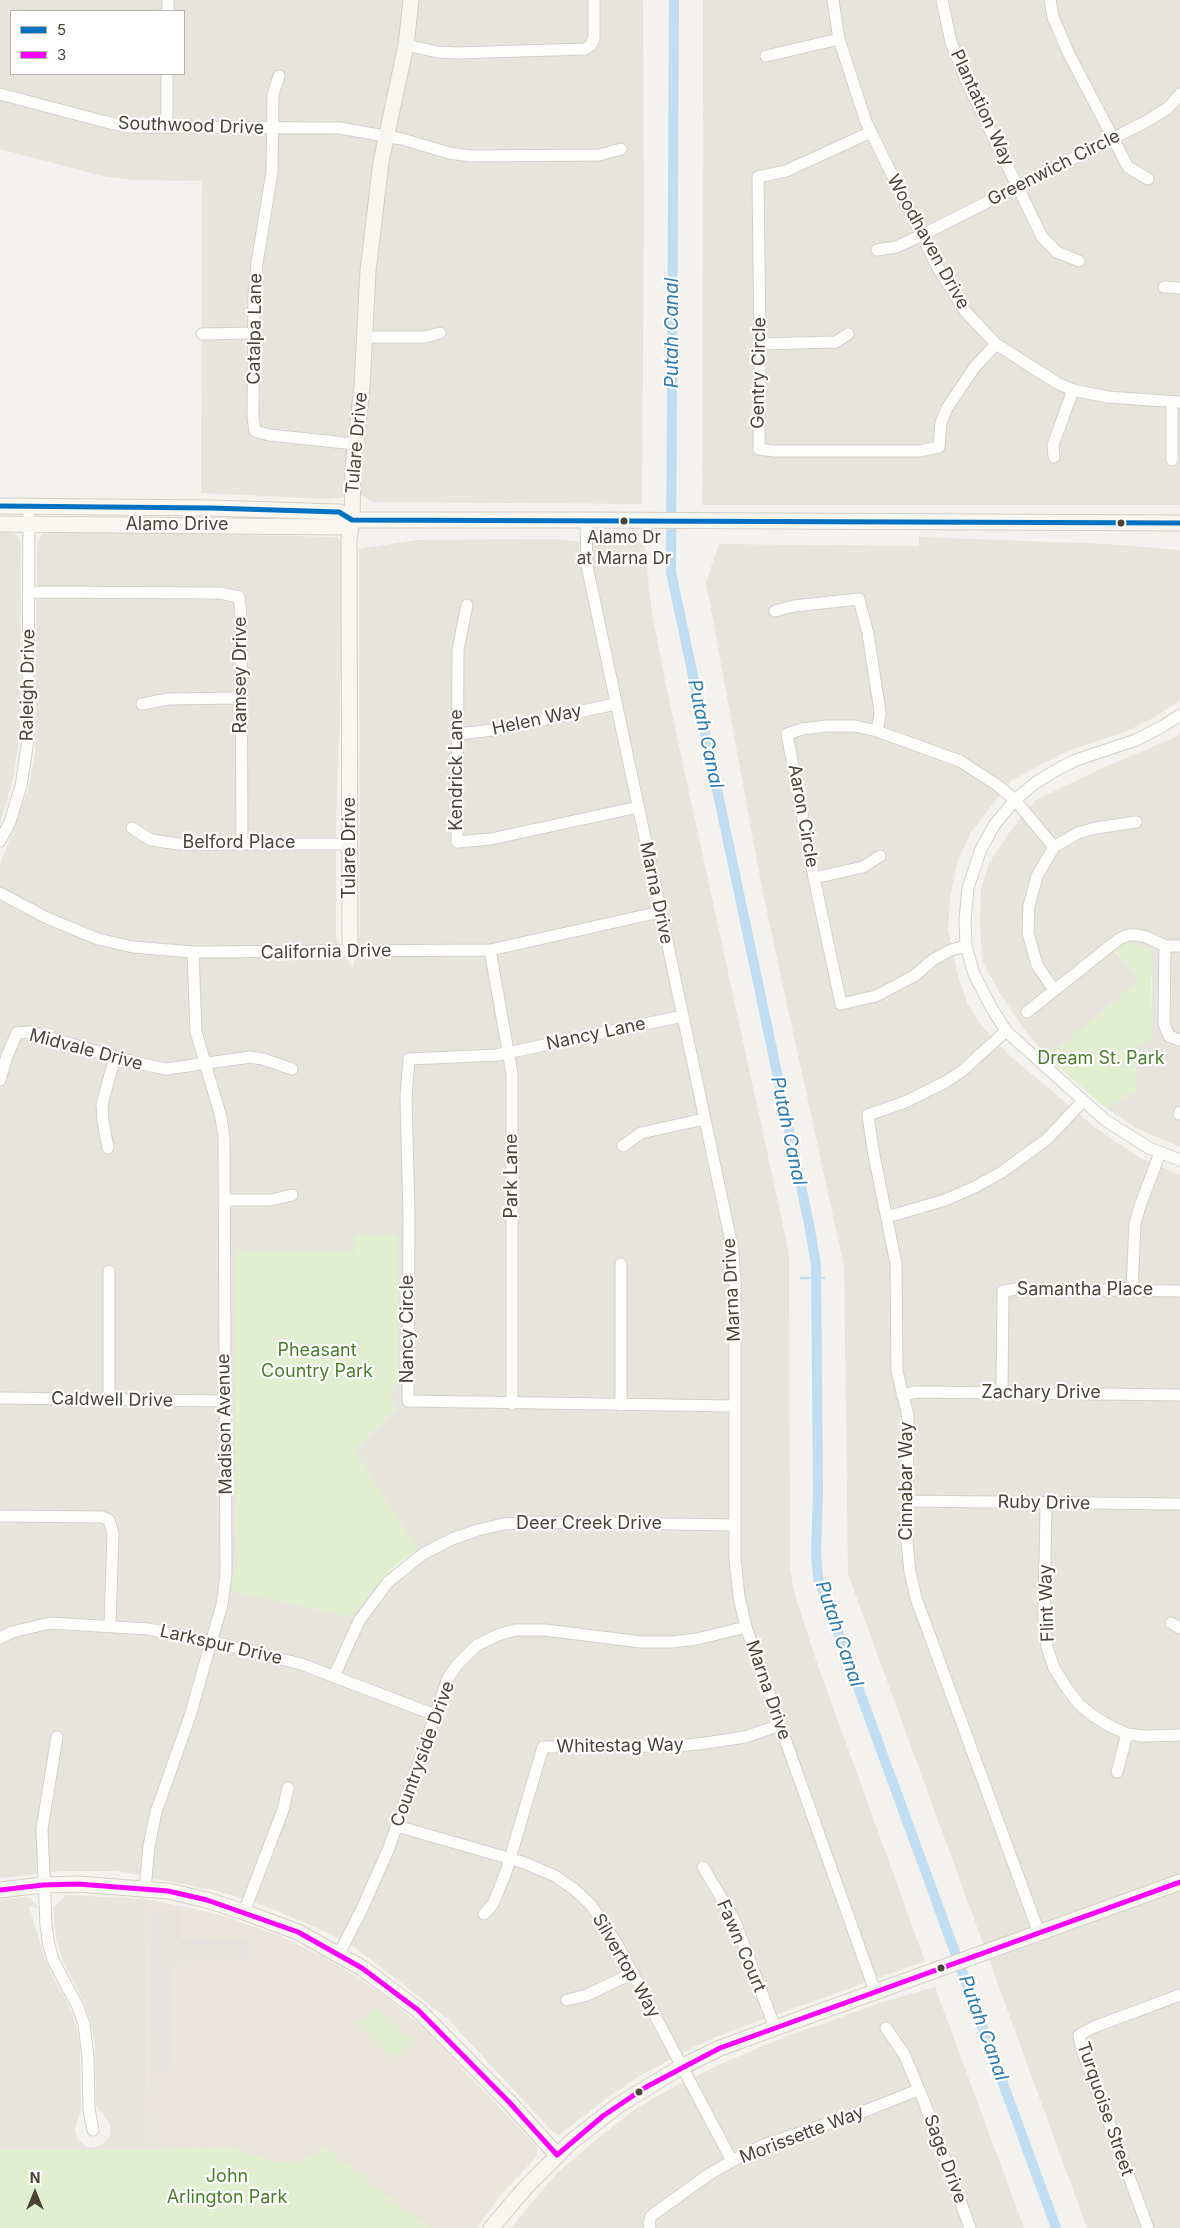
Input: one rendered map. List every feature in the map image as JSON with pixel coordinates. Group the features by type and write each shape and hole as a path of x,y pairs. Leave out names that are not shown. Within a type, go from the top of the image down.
{"street":[{"name":"Tulare Drive","path":"350,950 349,539 352,520 355,444 362,386 368,271 381,162 406,45 411,0"},
{"path":"406,45 438,52 456,53 585,49 591,45 594,38 594,0"},
{"name":"Woodhaven Drive","path":"833,0 839,39 848,73 871,132 938,268 964,310 996,344 1033,370 1074,390 1121,398 1176,402"},
{"name":"Plantation Way","path":"942,0 951,42 966,80 1042,237 1058,252 1080,261"},
{"path":"1050,0 1054,17 1068,52 1112,138 1128,167 1148,179"},
{"path":"766,56 839,39"},
{"path":"167,75 167,127"},
{"name":"Catalpa Lane","path":"280,76 274,94 272,172 257,263 253,334 253,417 255,431 268,435 355,444"},
{"name":"Southwood Drive","path":"0,94 131,127 340,128 418,143 449,153 472,156 599,155 621,149"},
{"name":"Greenwich Circle","path":"877,250 896,246 922,235 1148,121 1168,108 1180,94"},
{"name":"Gentry Circle","path":"871,132 786,171 758,177 759,449 774,451 919,451 938,447 941,423 947,408 974,368 996,344"},
{"path":"1164,287 1180,288"},
{"path":"365,337 425,337 440,333"},
{"path":"202,334 253,334"},
{"path":"760,344 836,342 848,334"},
{"path":"1054,457 1054,445 1074,390"},
{"path":"1172,460 1176,402"},
{"name":"Alamo Drive","path":"0,506 339,512 352,520"},
{"name":"Raleigh Drive","path":"0,841 10,822 21,786 27,756 29,731 29,506"},
{"name":"Alamo Drive","path":"0,524 339,527 352,520 1180,523"},
{"name":"Marna Drive","path":"586,520 587,566 733,1252 735,1282 735,1525 737,1581 746,1627 875,1991"},
{"name":"Ramsey Drive","path":"29,592 220,593 239,597 241,606 242,844"},
{"path":"775,611 794,606 860,599 879,705 880,715 877,731"},
{"name":"Kendrick Lane","path":"467,604 458,649 456,842 491,839 638,807"},
{"path":"142,704 168,699 241,698"},
{"name":"Helen Way","path":"458,734 493,730 616,704"},
{"path":"1180,715 1136,740 1076,760 1060,768 1035,783 1015,800 995,824 975,865 968,888 964,920 966,946 974,974 990,1006 1006,1030 1083,1101 1119,1131 1160,1153 1180,1160"},
{"name":"Aaron Circle","path":"966,946 951,950 934,959 914,976 876,996 841,1004 814,878 787,734 802,729 827,726 855,726 877,731 960,761 997,784 1015,800 1054,848"},
{"path":"1054,990 1037,965 1031,948 1028,919 1032,892 1037,876 1054,848 1078,833 1096,828 1136,822"},
{"name":"Belford Place","path":"132,828 151,840 179,844 350,844"},
{"path":"814,878 863,867 880,856"},
{"name":"California Drive","path":"0,893 47,918 98,939 132,947 193,952 268,953 350,950 490,950 660,912"},
{"path":"1028,1012 1119,939 1136,935 1165,946 1180,946"},
{"path":"1165,946 1166,1031 1169,1036 1180,1040"},
{"name":"Park Lane","path":"490,950 509,1053 512,1083 512,1404"},
{"name":"Madison Avenue","path":"145,1889 149,1846 156,1812 190,1716 212,1642 222,1606 226,1573 224,1137 196,1032 193,952"},
{"name":"Nancy Lane","path":"509,1053 683,1016"},
{"name":"Cinnabar Way","path":"1006,1030 974,1061 947,1081 905,1102 868,1115 873,1150 896,1264 897,1371 908,1416 908,1559 916,1598 1039,1933"},
{"name":"Midvale Drive","path":"0,1080 7,1056 18,1033 30,1032 115,1057 166,1069 250,1057 264,1059 292,1069"},
{"name":"Nancy Circle","path":"509,1053 475,1058 409,1059 406,1097 409,1215 408,1402 735,1406"},
{"path":"108,1148 102,1104 115,1057"},
{"path":"887,1217 945,1200 975,1187 1002,1172 1047,1139 1083,1101"},
{"path":"623,1146 641,1133 704,1118"},
{"path":"1132,1290 1135,1223 1160,1153"},
{"path":"224,1200 271,1200 292,1195"},
{"path":"621,1264 621,1405"},
{"path":"109,1271 109,1400"},
{"name":"Samantha Place","path":"1002,1393 1003,1291 1017,1289 1180,1290"},
{"name":"Zachary Drive","path":"902,1395 916,1392 1180,1395"},
{"name":"Caldwell Drive","path":"0,1398 225,1402"},
{"name":"Ruby Drive","path":"907,1501 1180,1504"},
{"name":"Flint Way","path":"1046,1503 1044,1622 1047,1647 1054,1668 1068,1690 1092,1715 1127,1734 1162,1737 1180,1734"},
{"path":"0,1516 102,1517 109,1520 113,1533 110,1625"},
{"name":"Deer Creek Drive","path":"334,1676 359,1621 388,1582 423,1554 452,1539 503,1524 536,1522 735,1525"},
{"name":"Larkspur Drive","path":"0,1638 19,1630 50,1623 110,1625 148,1629 277,1657 334,1676 434,1715"},
{"name":"Countryside Drive","path":"339,1954 361,1911 397,1826 448,1678 457,1665 477,1645 506,1632 530,1629 641,1642 672,1642 698,1639 746,1627"},
{"name":"Whitestag Way","path":"510,1858 543,1747 679,1746 706,1744 745,1737 780,1725"},
{"path":"1117,1772 1127,1734"},
{"path":"57,1737 42,1829 43,1885 49,1946 54,1962 78,2007 84,2024 88,2056 89,2109 93,2130"},
{"path":"244,1912 283,1810 288,1788"},
{"name":"Silvertop Way","path":"397,1826 510,1858 555,1876 575,1890 591,1905 617,1944 633,1973 732,2161"},
{"path":"484,1914 493,1904 510,1858"},
{"name":"Fawn Court","path":"703,1867 734,1920 775,2028"},
{"path":"492,2228 521,2192 557,2155 620,2104 681,2067 720,2048 1180,1882"},
{"path":"0,1890 43,1885 105,1885 145,1889 206,1900 284,1926 339,1954 388,1986 435,2026 510,2102 557,2155"},
{"path":"567,2000 587,1995 633,1973"},
{"name":"Turquoise Street","path":"1148,2228 1082,2050 1079,2035 1094,2027 1180,1995"},
{"name":"Sage Drive","path":"886,2028 904,2054 970,2228"},
{"name":"Morissette Way","path":"650,2228 648,2223 651,2216 708,2175 732,2161 764,2145 864,2111 918,2090"}],"shaded area":[{"path":"0,0 643,0 642,504 373,502 363,496 327,499 201,493 202,181 133,180 106,177 0,149"},
{"path":"703,0 1180,0 1180,505 702,505"},
{"path":"0,531 14,533 20,539 21,546 20,732 13,780 0,823"},
{"path":"50,531 338,537 341,544 341,668 336,828 336,937 353,969 360,934 359,549 416,540 553,539 601,543 644,541 652,613 669,700 789,1253 790,1570 795,1595 817,1663 925,1961 725,2033 692,2048 641,2075 604,2100 559,2135 552,2131 448,2019 357,1949 324,1931 273,1909 222,1892 118,1871 62,1871 0,1878 0,865 28,790 35,752 37,544 42,534","holes":["236,1252 355,1252 398,1380 391,1392 391,1399 397,1409 354,1450 417,1550 378,1582 352,1617 231,1590 237,1566"]},
{"path":"919,537 1107,544 1180,550 1180,700 1155,717 1127,731 1065,752 1012,780 971,832 957,863 950,898 948,929 957,972 967,1003 980,1024 1009,1055 1097,1129 1140,1158 1180,1175 1180,2228 1087,2228 848,1574 844,1266 763,894 706,582 719,544 919,546"},
{"path":"1180,733 1180,1147 1136,1128 1106,1108 1136,1091 1135,1046 1145,1040 1152,1041 1152,976 1113,950 1140,980 1054,1052 1051,1061 1024,1029 999,992 982,961 980,924 981,889 989,863 1011,830 1036,800 1102,768 1174,738"},
{"path":"66,1895 147,1899 148,2150 0,2150 0,1900 22,1897 30,1898 36,1904 37,1908 29,1906 44,1956 69,2006 78,2031 81,2110 75,2128 77,2139 87,2147 95,2147 102,2145 110,2136 110,2124 96,2105 95,2045 90,2018 64,1964 56,1940 53,1908"},
{"path":"147,1899 221,1915 278,1935 324,1957 352,1974 382,1994 425,2029 537,2147 537,2156 498,2198 477,2228 428,2228 323,2146 307,2159 286,2163 272,2162 232,2147 148,2150"},
{"path":"152,1911 179,1911 179,1938 171,1939 171,1945 175,1949 180,1949 181,1940 249,1941 248,1961 170,1962 170,2071 151,2071"},
{"path":"935,1987 1024,2228 511,2228 556,2174 634,2110 670,2089 777,2040 886,2001"}],"green space":[{"name":"Dream St. Park","path":"1136,943 1151,950 1152,1041 1145,1040 1135,1046 1136,1091 1106,1108 1051,1061 1054,1052 1140,980 1113,949 1125,944"},
{"name":"Pheasant Country Park","path":"355,1235 397,1235 398,1380 391,1392 391,1399 397,1409 354,1450 417,1550 395,1566 378,1582 352,1617 231,1590 237,1566 236,1252 355,1252"},
{"path":"377,2007 388,2018 378,2028 389,2019 400,2030 384,2047 401,2031 412,2042 394,2060 359,2024"},
{"name":"John Arlington Park","path":"323,2146 428,2228 0,2228 0,2150 148,2150 232,2147 272,2162 286,2163 307,2159"}],"waterway":[{"name":"Putah Canal","path":"674,0 671,572 809,1224 816,1265 818,1490 816,1553 818,1578 1056,2228"},
{"name":"Putah Canal","path":"801,1278 824,1278"}],"transit line":[{"name":"5","path":"0,506 210,508 339,512 352,520 1180,523"},
{"name":"3","path":"0,1890 43,1885 78,1884 168,1891 207,1900 298,1932 362,1968 418,2010 509,2102 557,2155 603,2116 646,2087 720,2048 1180,1882"}],"place":[{"name":"Alamo Dr at Marna Dr","path":"624,521"}]}
